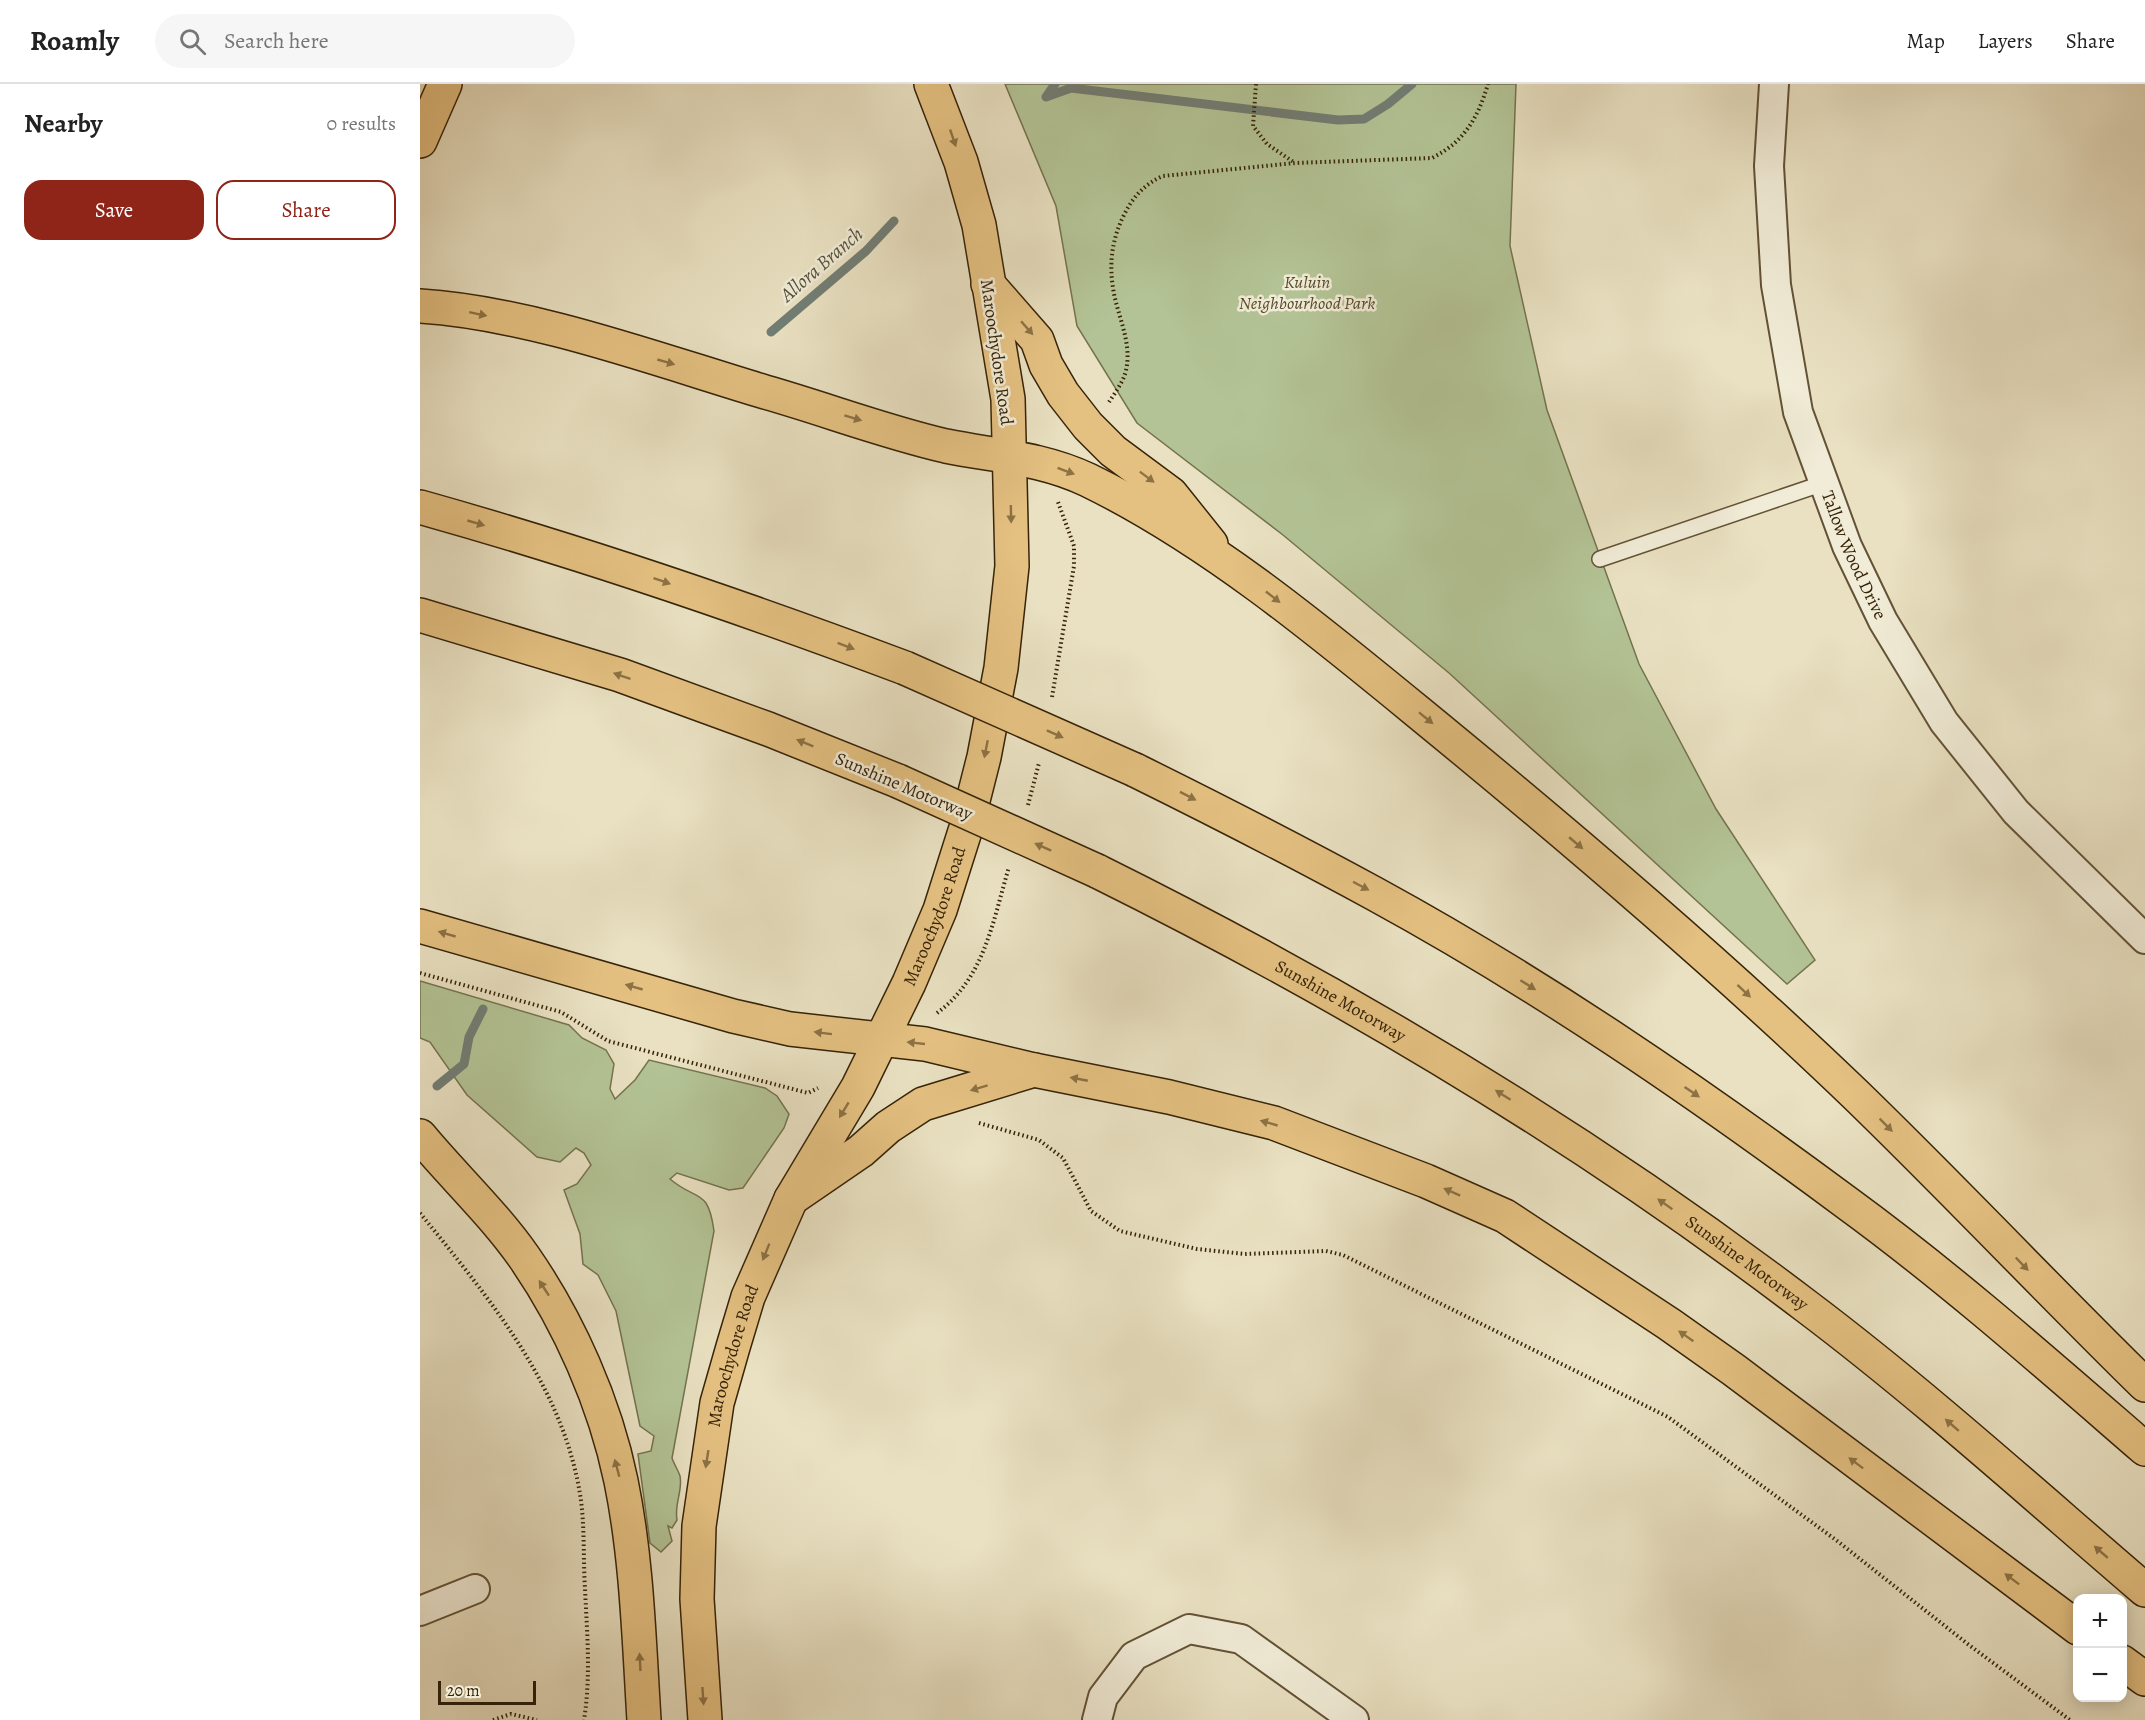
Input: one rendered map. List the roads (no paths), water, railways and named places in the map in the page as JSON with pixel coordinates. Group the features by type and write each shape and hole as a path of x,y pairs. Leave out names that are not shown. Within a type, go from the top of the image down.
{"highway":[{"path":"420,141 445,84"},
{"name":"Maroochydore Road","path":"705,1720 697,1599 699,1526 717,1403 745,1307 791,1199 858,1087 940,910 966,828 984,757 1001,668 1012,566 1008,399 973,204 942,107 931,84"},
{"path":"988,284 1037,340 1046,365 1063,394 1088,426 1113,451 1171,494 1226,563"},
{"path":"420,306 451,308 565,332 924,440 1035,460 1086,479 1133,505 1226,563 1396,694 1540,812 1702,951 1857,1096 2028,1271 2145,1385"},
{"path":"420,507 640,573 778,620 905,668 1135,770 1386,900 1499,967 1653,1066 1850,1205 2003,1327 2145,1449"},
{"name":"Sunshine Motorway","path":"420,615 620,675 768,729 898,781 1097,871 1211,928 1325,990 1438,1055 1615,1168 1825,1321 1905,1385 2145,1590"},
{"path":"420,926 733,1016 790,1029 925,1044 1034,1070 1170,1097 1274,1124 1362,1155 1505,1216 1561,1251 1734,1370 2073,1624"},
{"path":"791,1199 861,1151 888,1127 923,1104 1034,1070"},
{"path":"420,1136 495,1220 524,1257 551,1299 586,1373 621,1480 636,1586 644,1720"},
{"path":"2127,1666 2145,1679"}],"street":[{"name":"Tallow Wood Drive","path":"1774,84 1769,166 1776,285 1798,412 1847,546 1883,621 1944,722 2016,812 2145,939"},
{"path":"420,1611 476,1589"},
{"path":"1098,1720 1103,1697 1134,1656 1189,1629 1241,1639 1354,1720"}],"lane":[{"path":"1600,558 1824,483"}],"waterway":[{"path":"1046,97 1055,84"},
{"name":"Allora Branch","path":"1046,97 1071,88 1338,120 1364,119 1388,104 1412,84"},
{"name":"Allora Branch","path":"771,332 866,251 894,221"},
{"name":"Allora Branch","path":"437,1086 464,1064 469,1037 483,1009"}],"park label":[{"name":"Kuluin Neighbourhood Park","path":"1307,292"}]}
